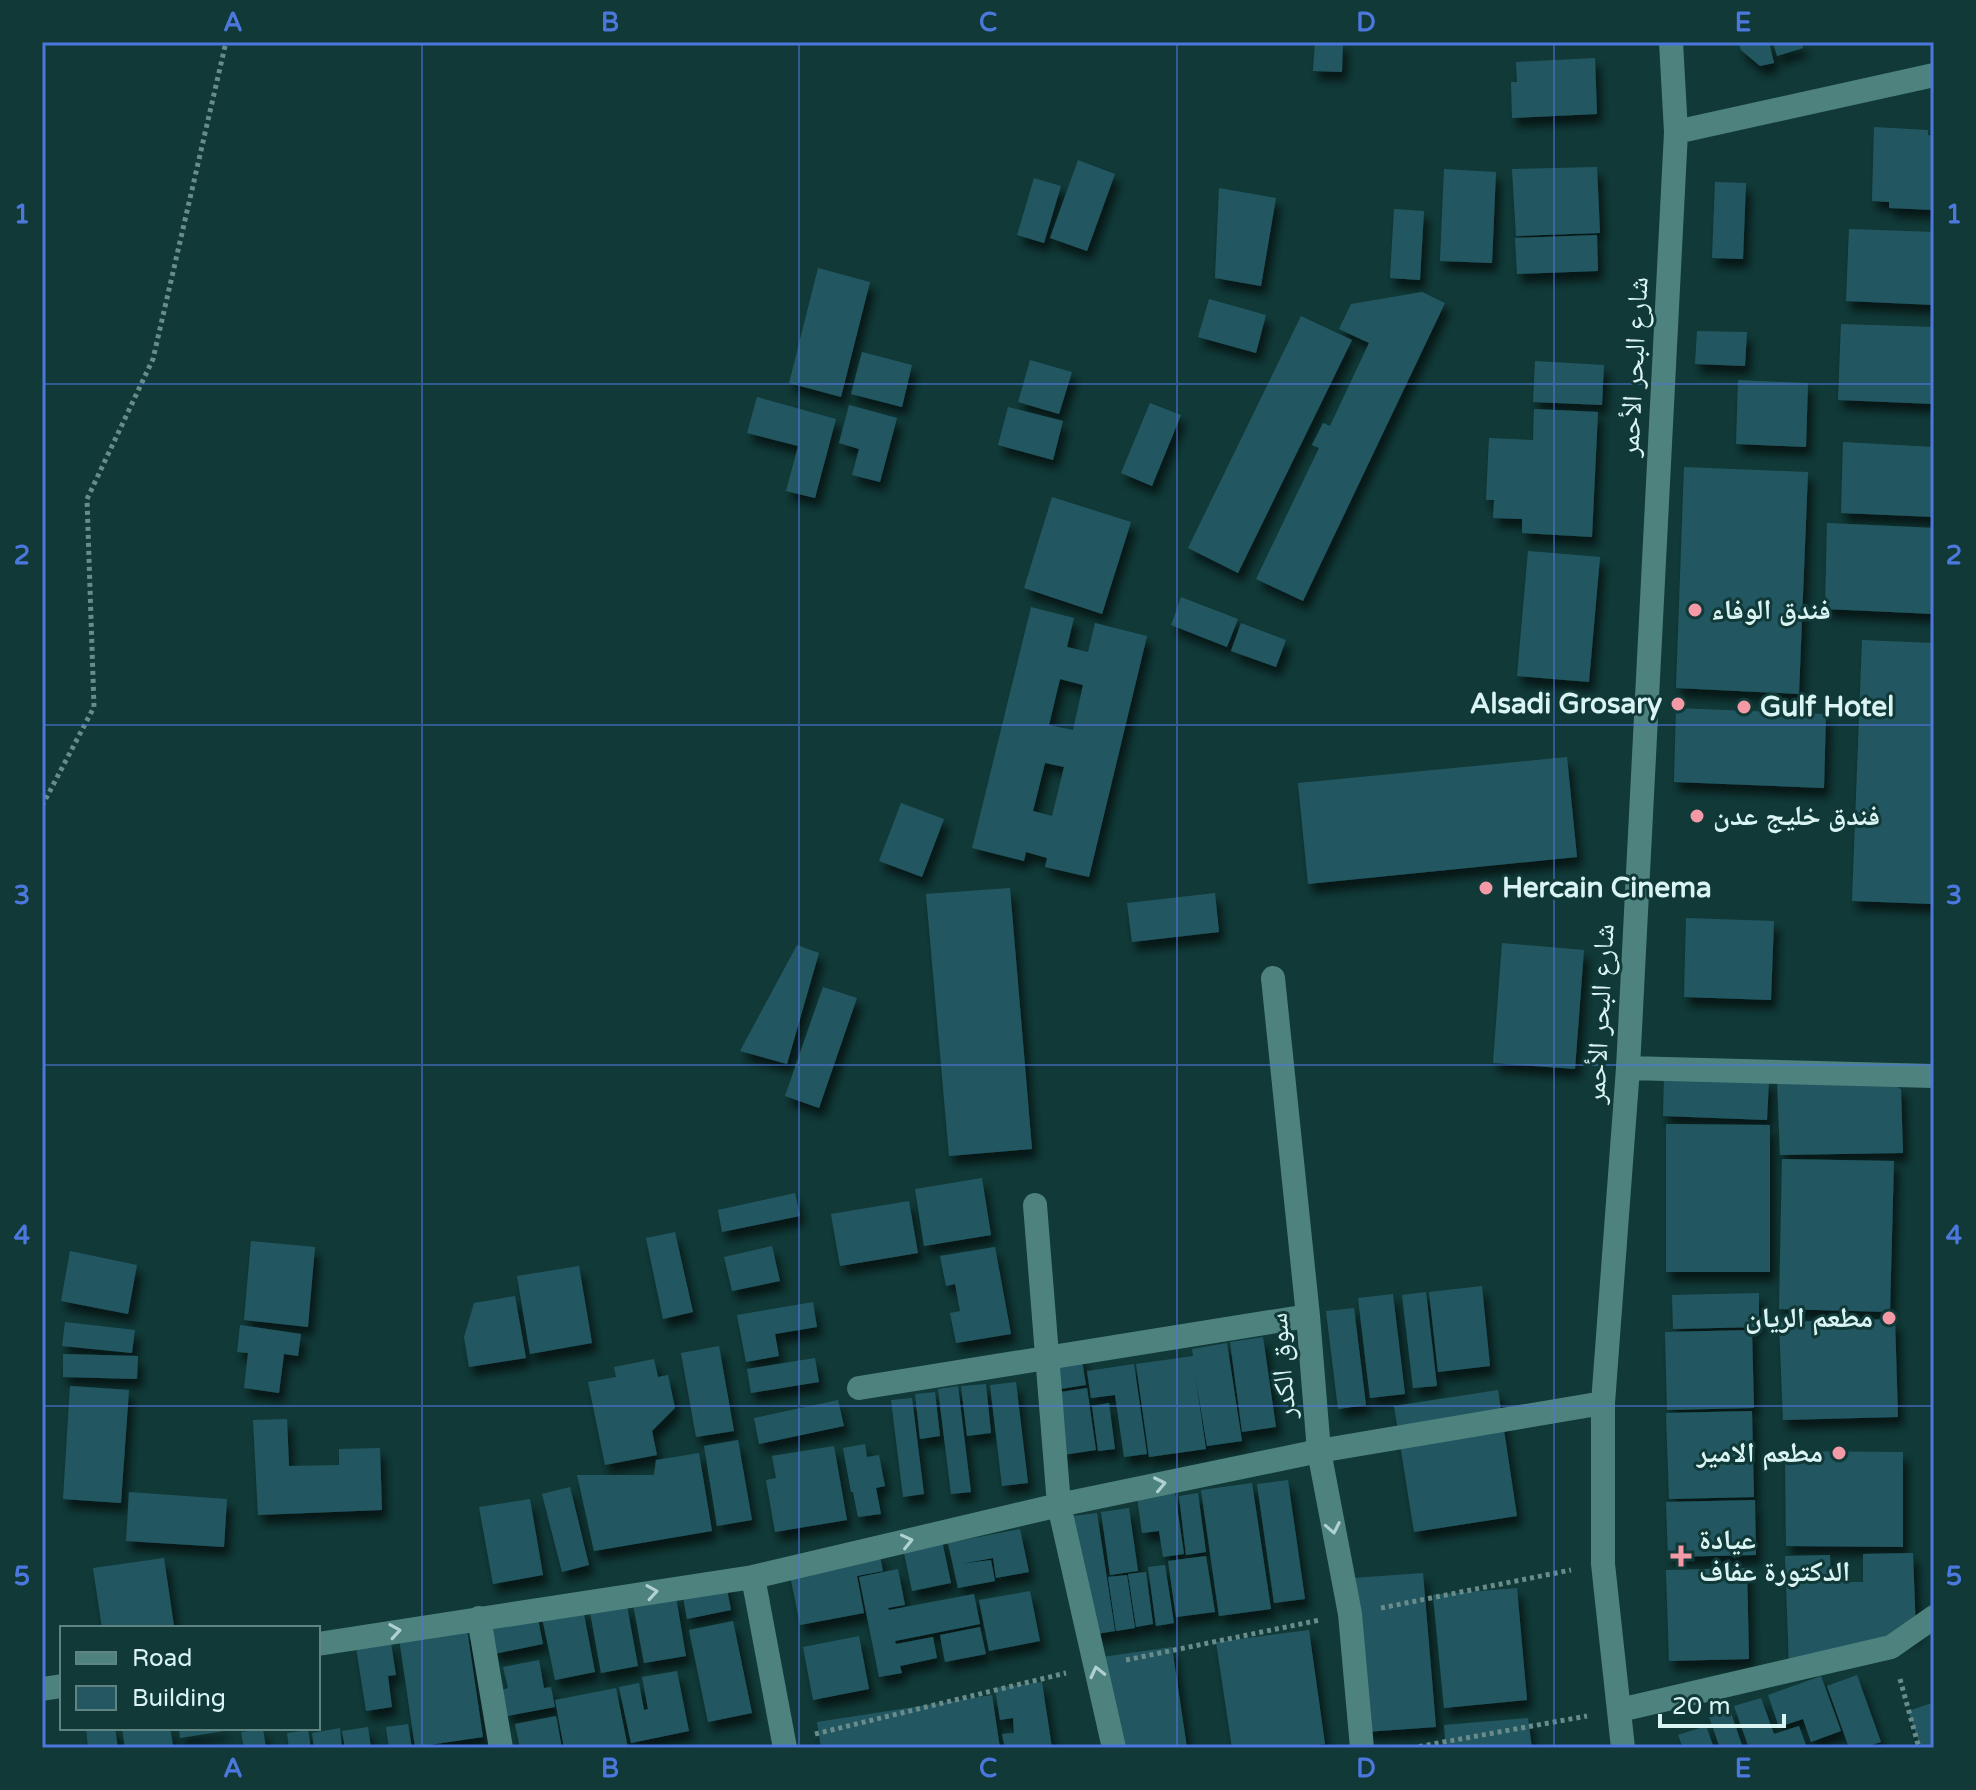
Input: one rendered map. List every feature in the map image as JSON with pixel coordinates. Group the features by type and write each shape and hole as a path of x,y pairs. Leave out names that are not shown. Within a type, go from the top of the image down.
{"street":[{"name":"شارع البحر الأحمر","path":"1623,1748 1603,1564 1603,1403 1628,1068 1676,132 1671,42"},
{"path":"1676,132 1934,75"},
{"name":"سوق الكدر","path":"1273,978 1319,1451 1350,1614 1362,1748"},
{"path":"1628,1068 1934,1076"},
{"path":"1035,1205 1059,1505 1114,1748"},
{"path":"859,1388 1308,1316"},
{"path":"320,1644 753,1577 1059,1505 1319,1451 1603,1403"},
{"path":"753,1577 785,1745"},
{"path":"1620,1710 1891,1647 1934,1617"},
{"path":"479,1618 501,1748"}],"path":[{"path":"42,806 94,707 87,499 153,359 226,42"},
{"path":"785,1745 1096,1666 1603,1564"},
{"path":"1891,1647 1919,1748"},
{"path":"1411,1748 1620,1710"}],"building":[{"path":"1315,42 1343,42 1342,72 1313,71"},
{"path":"1738,42 1769,42 1774,63 1760,66 1741,50"},
{"path":"1773,42 1802,42 1803,48 1777,56"},
{"path":"1595,58 1597,114 1512,118 1511,82 1517,82 1516,62"},
{"path":"1874,127 1928,130 1928,135 1934,136 1934,210 1889,208 1889,202 1872,201"},
{"path":"1078,160 1115,174 1087,251 1050,238"},
{"path":"1597,167 1600,233 1516,236 1512,169"},
{"path":"1444,169 1496,172 1492,263 1440,261"},
{"path":"1034,178 1061,186 1044,243 1017,235"},
{"path":"1715,182 1746,183 1743,259 1712,258"},
{"path":"1219,188 1276,198 1261,286 1215,278"},
{"path":"1394,209 1424,211 1420,280 1390,278"},
{"path":"1849,229 1934,232 1934,305 1846,301"},
{"path":"1597,235 1598,271 1517,274 1515,238"},
{"path":"818,268 870,282 841,397 789,383"},
{"path":"1422,292 1445,303 1303,601 1256,579 1319,448 1312,445 1323,423 1330,426 1369,343 1339,329 1351,304"},
{"path":"1209,299 1266,315 1256,353 1198,337"},
{"path":"1301,316 1352,340 1238,573 1188,548"},
{"path":"1841,324 1934,327 1934,404 1838,400"},
{"path":"1697,331 1747,332 1745,366 1695,364"},
{"path":"862,352 912,365 902,407 851,394"},
{"path":"1030,360 1072,372 1059,414 1018,402"},
{"path":"1535,361 1604,365 1602,405 1533,402"},
{"path":"1738,380 1808,383 1806,447 1736,444"},
{"path":"757,397 836,419 815,498 786,491 798,446 747,433"},
{"path":"1150,403 1181,415 1152,486 1121,473"},
{"path":"849,405 897,418 880,482 852,475 859,449 839,443"},
{"path":"1008,407 1063,421 1053,460 998,445"},
{"path":"1534,409 1598,412 1592,537 1522,533 1522,519 1493,518 1494,500 1486,500 1489,438 1533,440"},
{"path":"1843,442 1934,447 1934,517 1841,513"},
{"path":"1684,467 1808,472 1799,694 1676,688"},
{"path":"1052,497 1131,522 1102,614 1024,588"},
{"path":"1827,523 1934,528 1934,614 1825,609"},
{"path":"1528,551 1600,557 1589,682 1517,676"},
{"path":"1181,597 1238,619 1227,647 1171,625"},
{"path":"1031,607 1074,618 1067,647 1088,652 1095,623 1147,636 1089,877 1045,867 1047,858 1026,852 1024,861 972,848","holes":["1060,679 1083,685 1073,730 1049,725","1045,763 1064,767 1052,816 1033,811"]},
{"path":"1241,623 1286,640 1276,667 1231,651"},
{"path":"1862,640 1934,643 1933,904 1852,901"},
{"path":"1676,708 1826,714 1824,788 1674,782"},
{"path":"1567,757 1577,857 1308,884 1298,783"},
{"path":"901,803 944,819 922,877 879,861"},
{"path":"1010,888 1032,1149 949,1156 926,894"},
{"path":"1215,893 1219,932 1132,942 1127,903"},
{"path":"1686,918 1774,921 1771,1000 1684,997"},
{"path":"1502,943 1584,950 1575,1069 1493,1063"},
{"path":"797,945 819,953 787,1064 740,1051"},
{"path":"823,987 857,998 819,1108 785,1096"},
{"path":"1874,1076 1901,1089 1903,1153 1780,1155 1777,1078"},
{"path":"1664,1077 1769,1080 1767,1120 1663,1116"},
{"path":"1666,1124 1770,1125 1770,1272 1666,1272"},
{"path":"1782,1159 1894,1161 1890,1312 1779,1309"},
{"path":"982,1178 991,1235 924,1246 915,1189"},
{"path":"795,1193 800,1216 722,1232 718,1210"},
{"path":"909,1201 918,1253 840,1266 831,1214"},
{"path":"675,1232 693,1312 663,1319 646,1238"},
{"path":"251,1241 315,1247 308,1327 244,1320"},
{"path":"772,1246 780,1281 732,1291 724,1257"},
{"path":"995,1247 1011,1334 956,1343 950,1313 960,1311 955,1284 946,1286 940,1256"},
{"path":"70,1251 137,1265 128,1314 61,1301"},
{"path":"579,1266 592,1343 530,1354 517,1276"},
{"path":"1482,1286 1490,1366 1438,1372 1429,1292"},
{"path":"1426,1292 1437,1386 1413,1388 1402,1295"},
{"path":"1759,1293 1759,1327 1673,1329 1672,1295"},
{"path":"1393,1294 1405,1394 1370,1398 1358,1298"},
{"path":"515,1296 526,1358 469,1367 464,1337 474,1303"},
{"path":"813,1302 817,1327 775,1334 779,1356 746,1362 737,1315"},
{"path":"1354,1308 1366,1405 1338,1409 1326,1311"},
{"path":"1895,1319 1898,1417 1783,1420 1779,1322"},
{"path":"65,1322 135,1330 132,1353 62,1346"},
{"path":"240,1325 301,1334 298,1356 284,1354 279,1393 244,1388 248,1353 237,1352"},
{"path":"1752,1330 1754,1408 1667,1410 1665,1332"},
{"path":"1263,1337 1276,1427 1242,1432 1230,1342"},
{"path":"1227,1343 1242,1441 1207,1446 1195,1374 1206,1449 1149,1457 1136,1364 1193,1356 1192,1349"},
{"path":"719,1346 734,1431 696,1437 681,1353"},
{"path":"63,1354 138,1356 137,1379 63,1377"},
{"path":"1081,1355 1086,1385 1054,1390 1050,1360"},
{"path":"815,1358 819,1382 751,1393 747,1369"},
{"path":"654,1359 658,1377 668,1375 675,1408 652,1431 657,1455 605,1465 588,1382 616,1377 614,1367"},
{"path":"1134,1364 1147,1454 1124,1457 1115,1395 1091,1398 1087,1371"},
{"path":"1016,1382 1028,1483 1002,1486 990,1385"},
{"path":"986,1384 991,1433 967,1436 961,1386"},
{"path":"70,1386 129,1390 121,1503 63,1499"},
{"path":"958,1386 971,1492 951,1494 938,1389"},
{"path":"1087,1388 1096,1450 1063,1455 1054,1393"},
{"path":"1498,1390 1517,1516 1414,1532 1394,1406"},
{"path":"935,1392 940,1436 920,1439 915,1394"},
{"path":"912,1398 924,1494 903,1497 891,1400"},
{"path":"838,1400 844,1426 759,1444 754,1418"},
{"path":"1109,1403 1115,1449 1098,1451 1092,1406"},
{"path":"1752,1411 1754,1497 1669,1499 1666,1413"},
{"path":"287,1419 289,1466 339,1465 339,1449 380,1448 382,1510 258,1515 253,1420"},
{"path":"738,1440 752,1520 717,1526 704,1446"},
{"path":"865,1444 867,1457 879,1455 885,1486 876,1488 881,1514 858,1517 843,1448"},
{"path":"834,1446 847,1520 775,1532 766,1480 776,1478 772,1456"},
{"path":"1785,1451 1903,1452 1903,1547 1786,1546"},
{"path":"699,1453 712,1531 594,1551 577,1475 654,1475 656,1460"},
{"path":"1288,1480 1305,1599 1274,1603 1257,1484"},
{"path":"1252,1483 1271,1609 1219,1616 1201,1490"},
{"path":"570,1487 589,1565 562,1572 542,1494"},
{"path":"129,1492 227,1499 224,1547 126,1541"},
{"path":"1175,1492 1184,1554 1163,1557 1159,1531 1142,1533 1137,1497"},
{"path":"1198,1493 1206,1552 1186,1555 1179,1496"},
{"path":"530,1499 543,1575 493,1584 479,1507"},
{"path":"1755,1500 1756,1555 1668,1557 1666,1502"},
{"path":"1129,1508 1138,1571 1110,1575 1101,1512"},
{"path":"1097,1513 1115,1631 1090,1635 1073,1516"},
{"path":"1020,1529 1029,1572 996,1578 993,1558 961,1564 991,1560 995,1581 958,1588 948,1543"},
{"path":"941,1536 951,1583 912,1591 902,1543"},
{"path":"879,1552 883,1571 857,1576 864,1613 800,1625 789,1570"},
{"path":"1913,1553 1916,1633 1789,1667 1785,1556 1830,1555 1831,1582 1863,1582 1863,1554"},
{"path":"1206,1556 1215,1612 1176,1617 1168,1561"},
{"path":"164,1558 174,1626 102,1626 93,1568"},
{"path":"1165,1565 1174,1623 1156,1626 1148,1567"},
{"path":"1747,1568 1749,1659 1669,1661 1666,1570"},
{"path":"898,1569 905,1605 889,1610 974,1594 980,1624 895,1641 896,1644 933,1637 937,1658 900,1666 902,1673 879,1677 859,1577"},
{"path":"1146,1572 1153,1624 1136,1627 1128,1574"},
{"path":"1423,1573 1436,1727 1365,1732 1353,1578"},
{"path":"1127,1575 1135,1628 1116,1631 1108,1577"},
{"path":"725,1579 731,1610 687,1619 681,1586"},
{"path":"1517,1588 1527,1700 1444,1708 1433,1595"},
{"path":"1030,1591 1040,1641 989,1651 979,1600"},
{"path":"676,1597 686,1656 644,1663 633,1604"},
{"path":"627,1606 638,1666 601,1673 590,1612"},
{"path":"536,1609 543,1644 494,1654 487,1618"},
{"path":"583,1609 595,1672 555,1680 542,1617"},
{"path":"733,1621 752,1713 708,1722 689,1630"},
{"path":"980,1627 986,1654 945,1662 940,1635"},
{"path":"467,1629 483,1737 415,1747 399,1638"},
{"path":"1309,1630 1325,1744 1293,1748 1232,1748 1216,1642"},
{"path":"859,1636 869,1689 813,1700 803,1647"},
{"path":"391,1643 396,1675 388,1676 392,1707 366,1711 356,1647"},
{"path":"1172,1647 1187,1748 1116,1748 1102,1657"},
{"path":"539,1660 544,1688 551,1687 555,1707 507,1716 502,1690 508,1688 503,1667"},
{"path":"677,1671 689,1731 631,1743 619,1687 639,1683 644,1710 648,1709 642,1677"},
{"path":"1857,1675 1881,1742 1849,1748 1827,1686"},
{"path":"1821,1676 1841,1731 1811,1742 1803,1719 1779,1727 1768,1695"},
{"path":"1042,1682 1052,1748 1005,1748 1002,1734 1014,1733 1013,1718 1000,1720 995,1688"},
{"path":"616,1688 628,1748 564,1748 555,1700"},
{"path":"992,1695 1000,1748 821,1748 817,1722"},
{"path":"1761,1698 1774,1734 1799,1726 1807,1748 1749,1748 1734,1706"},
{"path":"1932,1703 1934,1748 1921,1748 1908,1711"},
{"path":"1730,1710 1743,1748 1720,1748 1709,1717"},
{"path":"556,1716 562,1748 520,1748 515,1724"},
{"path":"1528,1718 1532,1748 1446,1748 1444,1725"},
{"path":"408,1724 412,1748 389,1748 386,1727"},
{"path":"1706,1726 1714,1748 1683,1748 1678,1735"},
{"path":"368,1727 371,1748 345,1748 342,1731"},
{"path":"340,1728 342,1748 314,1748 312,1733"},
{"path":"86,1730 115,1730 118,1748 88,1748"},
{"path":"122,1730 170,1730 173,1745 125,1748"},
{"path":"179,1730 224,1731 180,1738"},
{"path":"263,1730 266,1748 244,1748 241,1732"},
{"path":"308,1730 311,1748 289,1748 287,1733"}],"place":[{"name":"فندق الوفاء","path":"1695,610"},
{"name":"Alsadi Grosary","path":"1678,704"},
{"name":"Gulf Hotel","path":"1744,707"},
{"name":"فندق خليج عدن","path":"1697,816"},
{"name":"Hercain Cinema","path":"1486,888"},
{"name":"مطعم الريان","path":"1889,1318"},
{"name":"مطعم الامير","path":"1839,1453"},
{"name":"عيادة الدكتورة عفاف","path":"1681,1556"}]}
